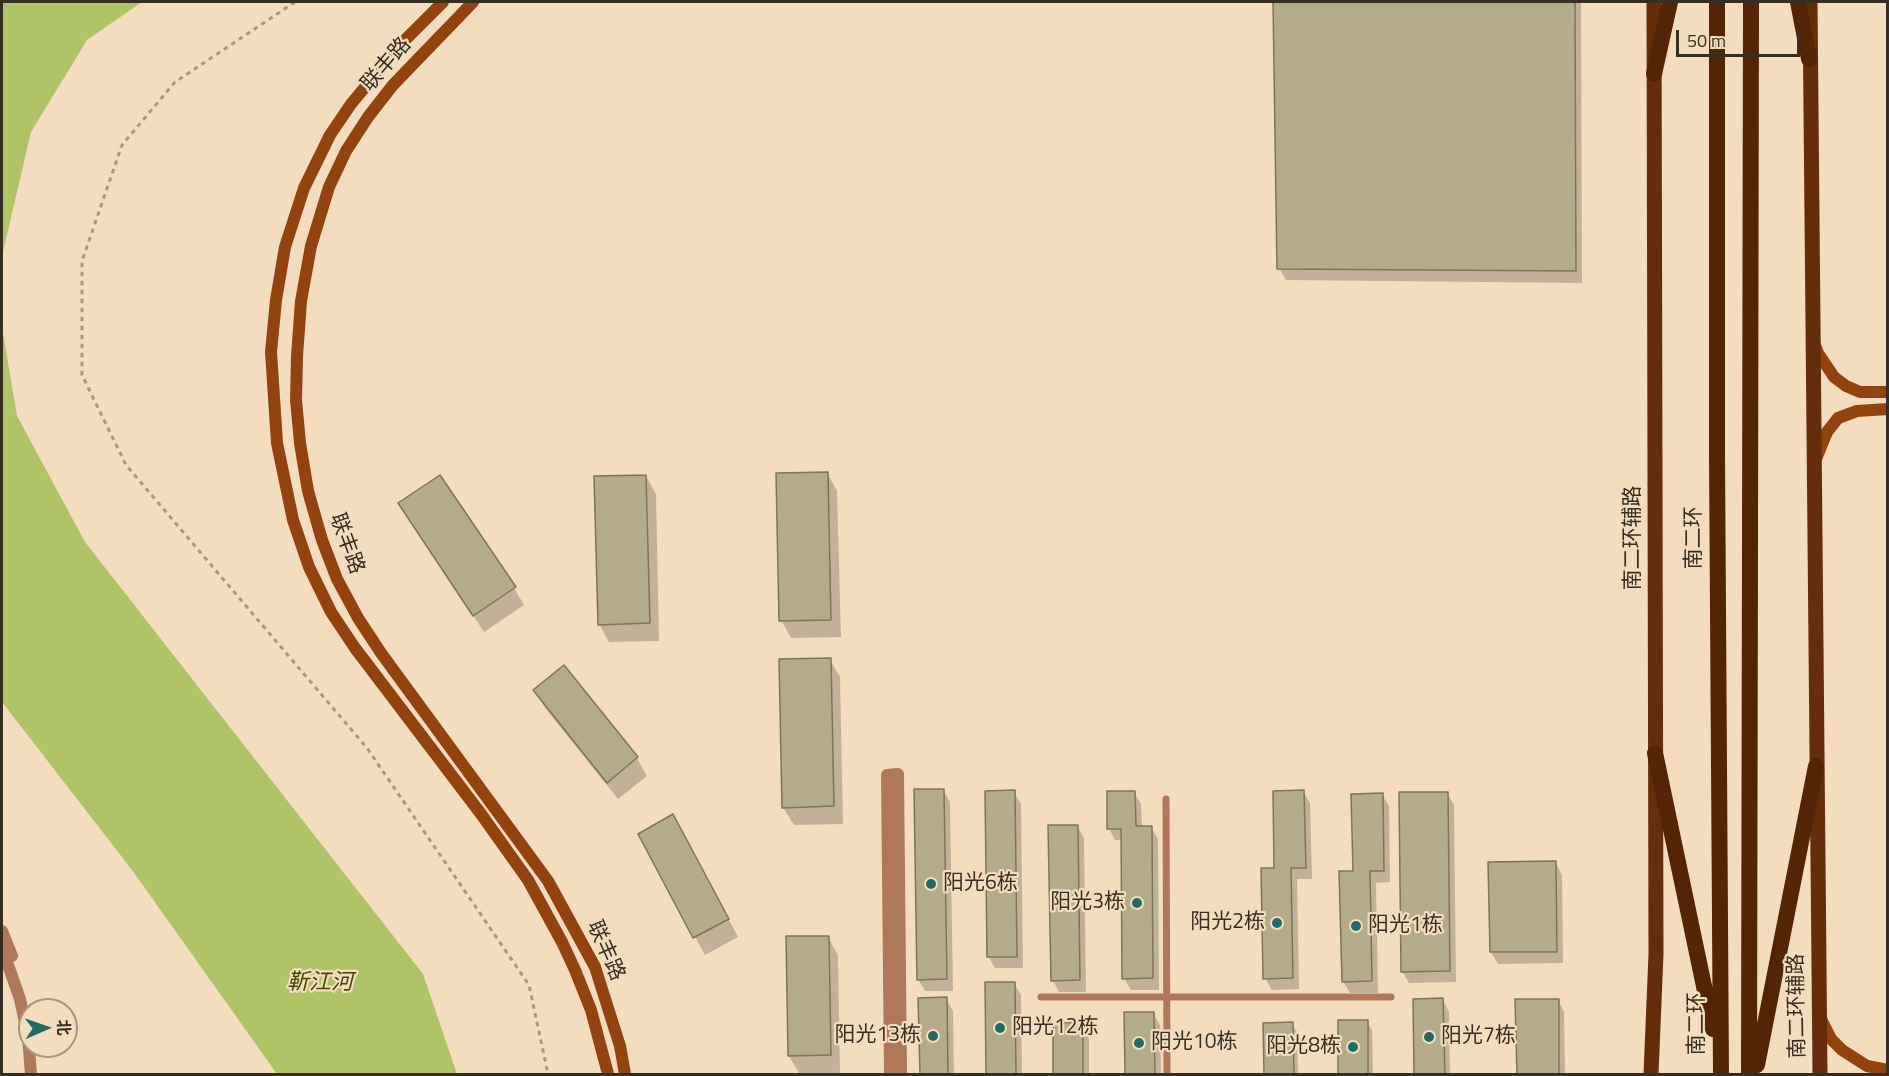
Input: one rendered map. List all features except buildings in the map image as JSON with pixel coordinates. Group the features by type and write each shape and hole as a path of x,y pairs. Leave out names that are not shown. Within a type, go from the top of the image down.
{"highway":[{"path":"1654,75 1670,2"},
{"name":"南二环","path":"1717,2 1721,1070"},
{"path":"1749,1074 1751,2"},
{"path":"1798,2 1809,59"},
{"path":"1655,753 1721,1070"},
{"path":"1755,1074 1816,766"}],"main road":[{"name":"联丰路","path":"443,2 401,44 351,104 330,135 304,188 285,247 276,300 271,352 277,443 293,520 309,567 331,612 355,648 528,880 575,970 591,1010 608,1074"},
{"name":"联丰路","path":"473,2 393,85 374,109 346,151 329,188 311,246 301,301 296,378 300,443 308,491 322,540 337,579 358,618 381,652 548,881 595,967 620,1046 625,1074"},
{"name":"南二环辅路","path":"1651,1074 1656,954 1654,2"},
{"name":"南二环辅路","path":"1810,2 1820,1074"},
{"path":"1813,339 1825,365 1834,377 1846,386 1860,392 1887,392"},
{"path":"1815,460 1827,432 1838,418 1857,411 1887,409"},
{"path":"1819,1012 1831,1039 1842,1050 1867,1066 1887,1070"}],"street":[{"path":"890,1074 887,775 898,774 901,1074"},
{"path":"2,931 26,998"},
{"path":"2,948 20,999 28,1037 31,1074"},
{"path":"37,1058 39,1074"}],"lane":[{"path":"1166,799 1167,1074"},
{"path":"1041,997 1391,997"}],"path":[{"path":"295,2 175,82 122,145 82,261 82,375 126,465 367,748 529,985 548,1074"}],"water":[{"path":"2,2 142,2 87,40 31,132 2,256"},
{"name":"靳江河","path":"2,327 17,416 85,542 423,974 457,1074 277,1074 132,870 2,702"}],"place":[{"name":"阳光6栋","path":"931,884"},
{"name":"阳光3栋","path":"1137,903"},
{"name":"阳光2栋","path":"1277,923"},
{"name":"阳光1栋","path":"1356,926"},
{"name":"阳光12栋","path":"1000,1028"},
{"name":"阳光13栋","path":"933,1036"},
{"name":"阳光7栋","path":"1429,1037"},
{"name":"阳光10栋","path":"1139,1043"},
{"name":"阳光8栋","path":"1353,1047"}]}
